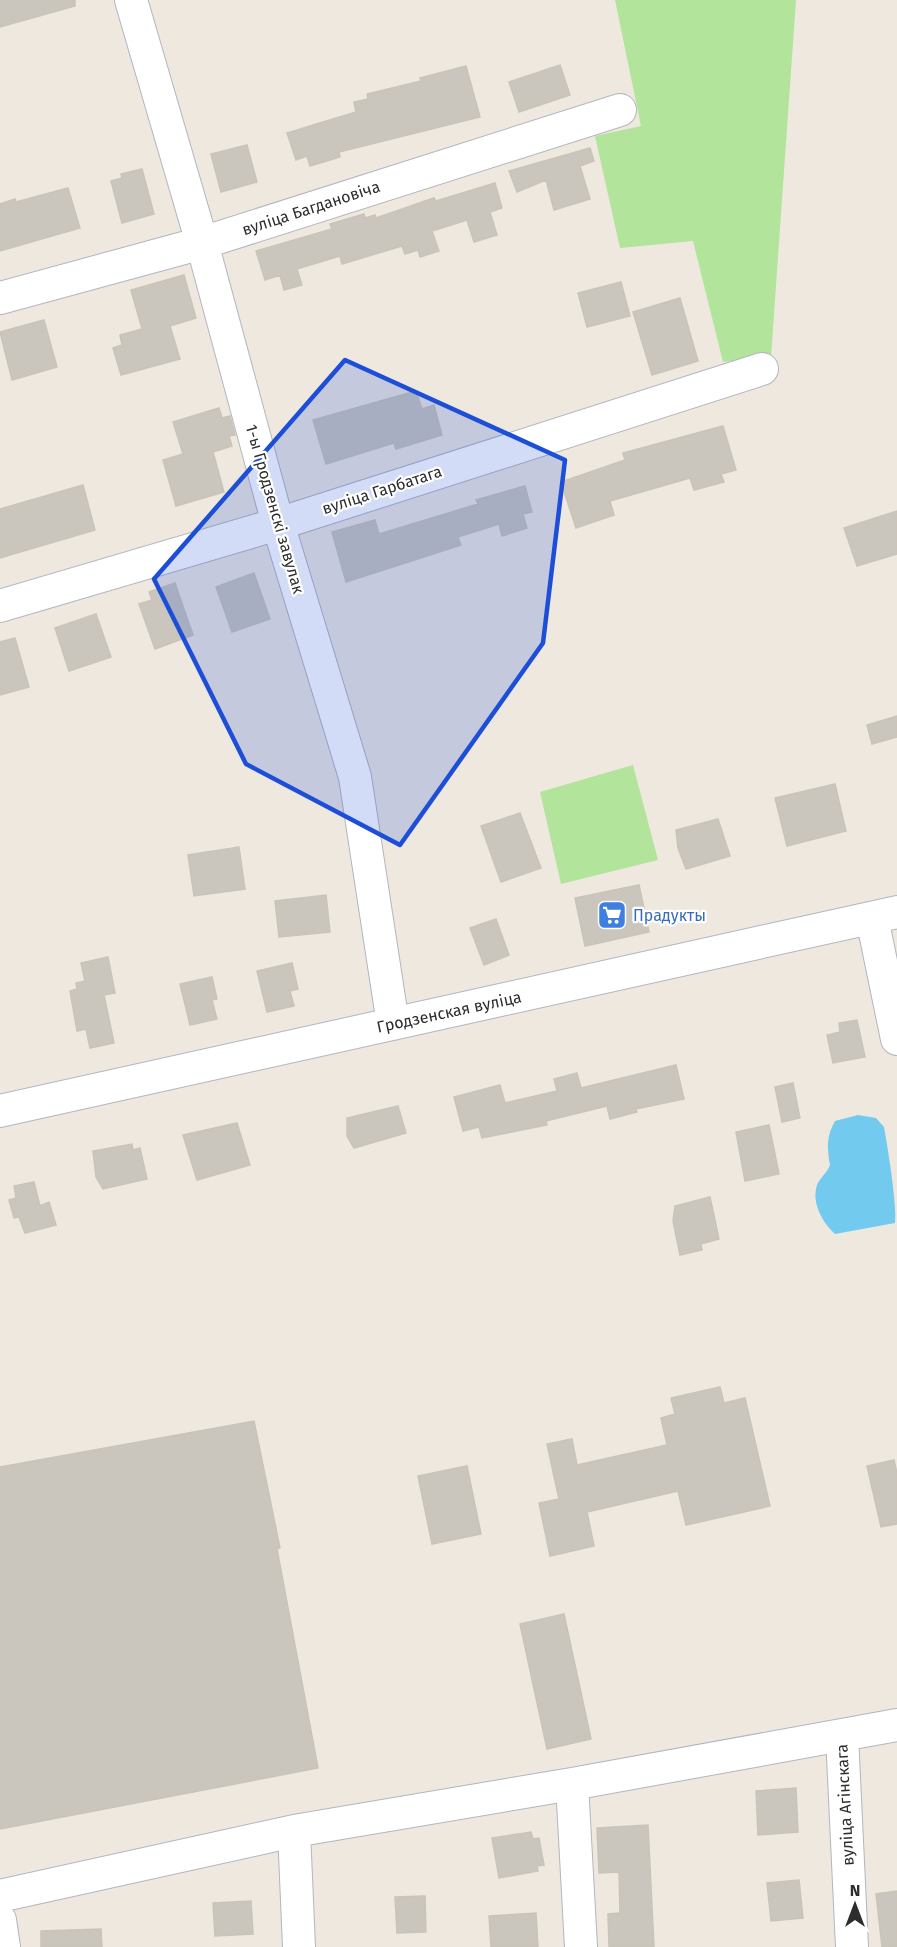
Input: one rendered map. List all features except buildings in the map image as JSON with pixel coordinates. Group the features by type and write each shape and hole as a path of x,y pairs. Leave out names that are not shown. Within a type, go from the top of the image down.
{"street":[{"name":"1-ы Гродзенскі завулак","path":"131,0 202,243 278,524 356,777 393,1024"},
{"name":"вуліца Багдановіча","path":"0,298 202,243 620,110"},
{"name":"вуліца Гарбатага","path":"0,606 278,524 762,369"},
{"name":"Гродзенская вуліца","path":"0,1111 885,915"},
{"path":"885,915 897,1039"},
{"path":"0,1896 294,1831 572,1784 897,1725"},
{"name":"вуліца Агінскага","path":"842,1735 852,1947"},
{"path":"572,1784 581,1947"},
{"path":"294,1831 299,1947"},
{"path":"0,1920 4,1947"}],"highlighted area":[{"path":"345,360 565,460 543,643 400,845 246,764 154,579"}],"green space":[{"path":"615,0 796,0 771,357 723,362 693,241 620,248 595,136 641,126"},
{"path":"633,765 658,860 561,884 540,792"}],"water":[{"path":"858,1115 876,1118 884,1127 890,1162 895,1223 835,1234 819,1212 816,1192 818,1183 830,1165 828,1143 835,1121"}],"place":[{"name":"Прадукты","path":"612,915"}]}
